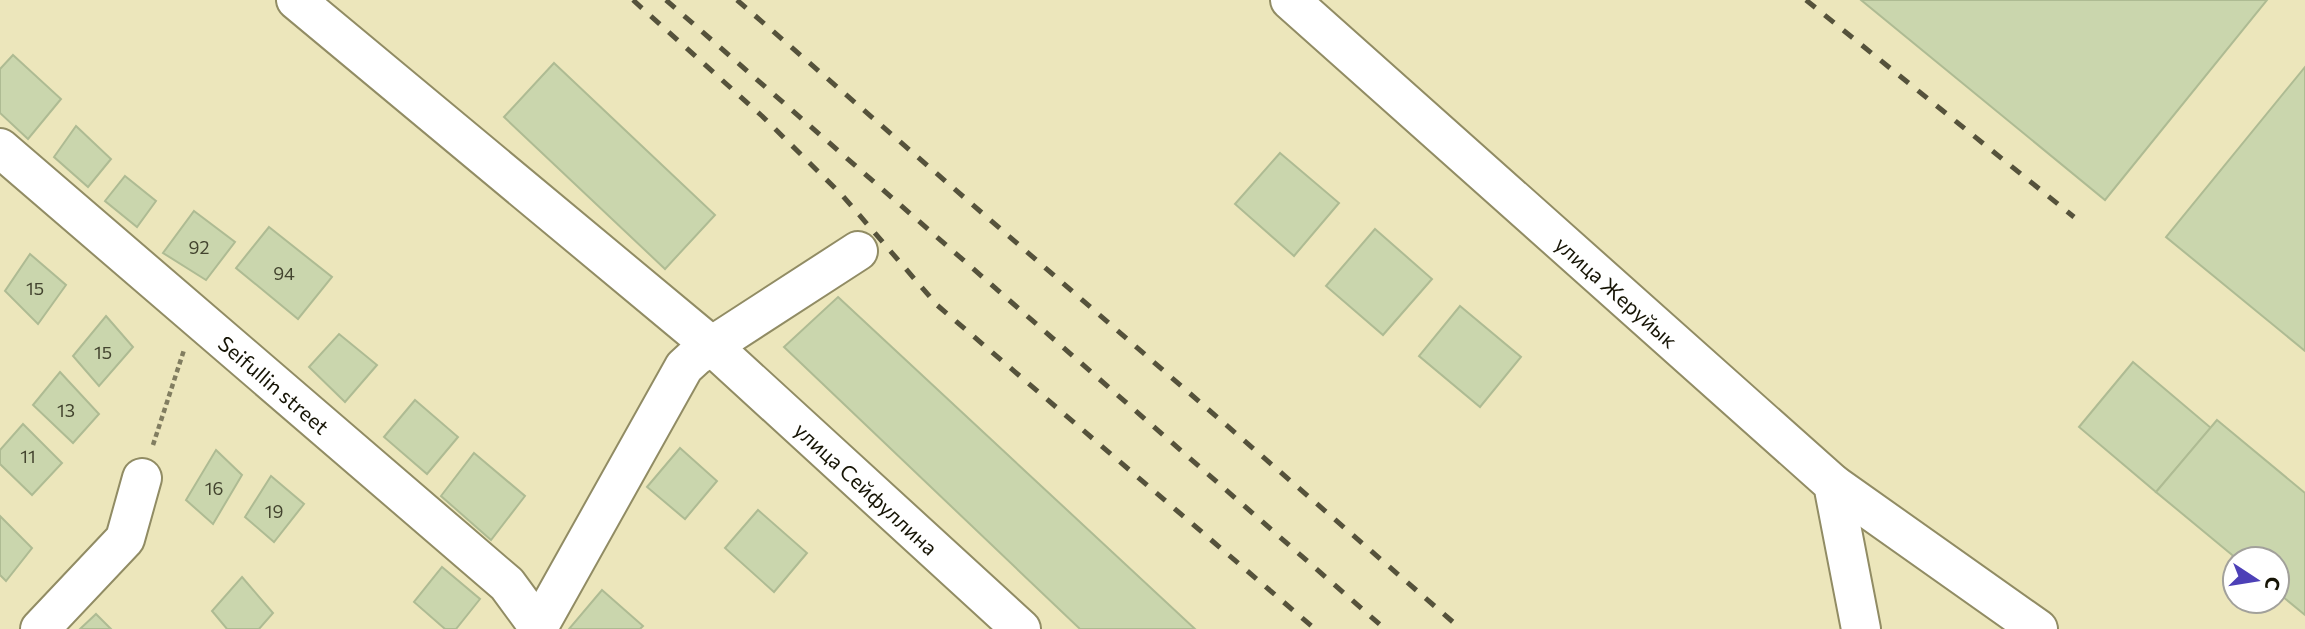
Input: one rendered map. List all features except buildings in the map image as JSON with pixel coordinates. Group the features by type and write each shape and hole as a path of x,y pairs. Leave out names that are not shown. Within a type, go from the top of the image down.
{"street":[{"name":"улица Сейфуллина","path":"296,0 713,346 1021,629"},
{"name":"улица Жеруйык","path":"1290,0 1833,484 2038,629"},
{"name":"Seifullin street","path":"0,148 507,584 540,628"},
{"path":"540,628 684,367 858,251"},
{"path":"50,619 125,539 142,478"},
{"path":"1833,484 1861,629"}],"path":[{"path":"142,478 195,316"}],"railway":[{"path":"633,0 762,116 842,195 937,305 1315,629"},
{"path":"666,0 1385,629"},
{"path":"737,0 1461,629"},
{"path":"1806,0 2074,217"}]}
